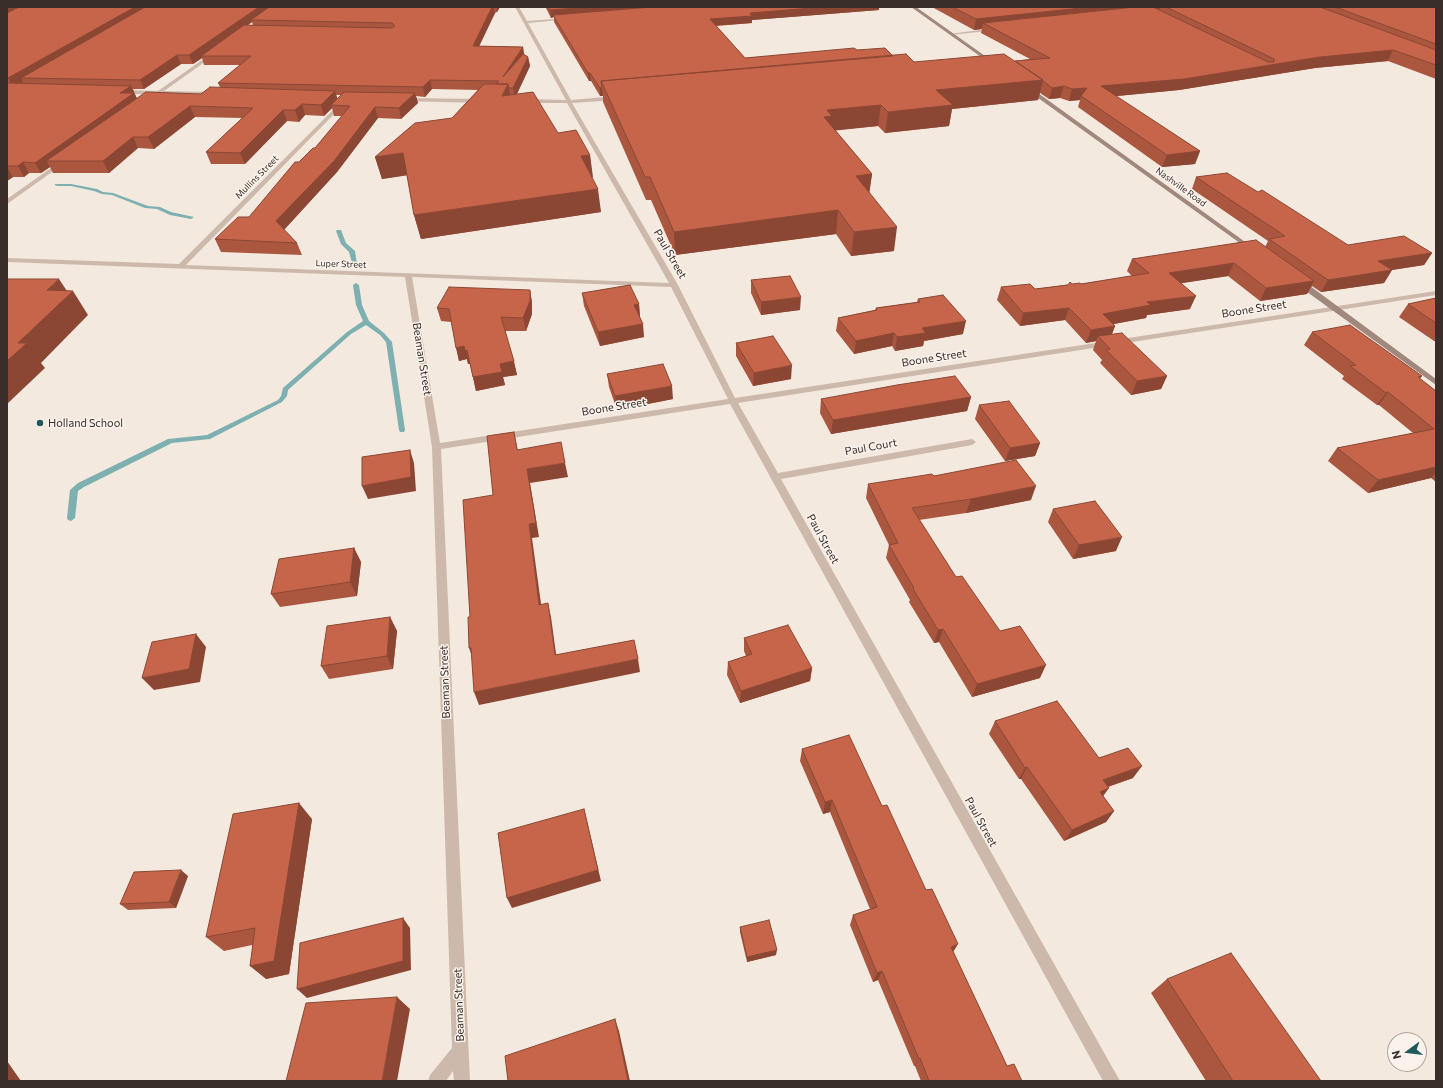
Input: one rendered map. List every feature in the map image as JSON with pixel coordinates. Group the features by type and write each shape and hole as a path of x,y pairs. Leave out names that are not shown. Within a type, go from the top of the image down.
{"main road":[{"path":"913,7 999,67"},
{"name":"Nashville Road","path":"1024,85 1258,253"},
{"path":"1290,276 1436,383"}],"street":[{"name":"Paul Street","path":"517,7 569,102 674,285 732,400 774,477 1112,1081"},
{"path":"525,22 572,18"},
{"path":"951,34 1001,28"},
{"path":"153,97 222,49"},
{"path":"985,64 992,63"},
{"path":"113,92 222,95"},
{"path":"521,101 569,102 624,97"},
{"name":"Mullins Street","path":"180,267 346,99 338,98"},
{"path":"402,100 489,101"},
{"path":"7,202 70,157"},
{"name":"Luper Street","path":"7,260 674,285"},
{"name":"Beaman Street","path":"408,276 436,447 460,1050 436,1081"},
{"name":"Boone Street","path":"436,447 732,400 1436,293"},
{"name":"Paul Court","path":"774,477 972,442"},
{"path":"460,1050 462,1081"}],"building":[{"path":"19,7 135,7 7,78 7,13"},
{"path":"145,7 259,7 189,55 177,55 140,80 21,78"},
{"path":"269,7 492,7 473,46 523,47 503,77 523,54 528,57 513,88 509,88 508,84 496,84 499,81 430,80 423,87 218,83 251,56 201,56 244,25 392,28 395,26 392,23 251,20"},
{"path":"548,7 593,7 550,10"},
{"path":"652,7 824,7 750,13 752,16 710,19 745,58 854,48 857,50 885,48 893,56 601,81 602,87 600,88 590,73 588,73 553,15"},
{"path":"952,7 1091,7 976,19"},
{"path":"1135,7 1153,7 1268,62 1274,62 1274,59 1166,7 1320,7 1436,50 1436,65 1393,50 1320,57 1184,79 1101,86 1200,151 1167,155 1081,96 1087,88 1072,89 1064,86 1052,88 1015,61 1050,58 983,23"},
{"path":"1335,7 1436,7 1436,44"},
{"path":"906,54 914,62 1004,54 1043,80 936,90 953,105 888,112 881,105 827,110 832,116 824,117 872,174 856,176 897,227 854,232 838,210 674,232 650,177 645,177 601,81"},
{"path":"7,83 131,86 120,93 134,93 35,163 23,162 18,166 7,166"},
{"path":"484,84 508,84 502,96 533,92 558,133 576,130 590,155 581,156 598,189 414,215 403,153 375,157 415,123 452,118"},
{"path":"210,87 335,91 321,105 302,104 295,110 283,110 240,153 206,152 253,108 190,106 148,137 133,137 103,161 46,161 146,92 201,94"},
{"path":"344,92 415,93 399,108 375,107 334,161 276,221 297,243 215,239 238,217 249,217 295,162 299,162 313,148 315,148 350,106 331,105"},
{"path":"1227,173 1258,192 1262,190 1348,245 1404,236 1432,253 1378,261 1392,270 1328,280 1269,239 1285,236 1196,177"},
{"path":"1256,240 1314,281 1266,288 1234,263 1169,273 1196,296 1147,302 1151,305 1103,314 1115,326 1091,330 1069,308 1023,313 1001,287 1030,284 1035,289 1068,285 1070,282 1072,284 1081,284 1149,273 1132,259"},
{"path":"790,276 801,297 761,302 751,280"},
{"path":"7,279 59,279 47,290 73,291 18,343 27,343 7,361"},
{"path":"630,285 639,304 634,305 643,324 598,332 582,293"},
{"path":"449,287 530,290 530,301 523,318 501,317 514,361 500,364 502,372 473,377 467,350 465,351 464,346 456,348 449,309 437,308"},
{"path":"943,295 966,321 922,328 926,333 897,337 894,333 856,341 838,318 877,310 876,308 920,302 918,299"},
{"path":"1436,298 1436,323 1408,304"},
{"path":"1350,325 1422,376 1418,377 1436,391 1436,467 1378,480 1337,448 1434,429 1388,392 1386,393 1350,366 1356,365 1312,332"},
{"path":"1122,333 1167,376 1137,381 1106,350 1110,349 1098,336"},
{"path":"773,336 792,365 754,373 736,343"},
{"path":"663,364 672,386 615,396 607,374"},
{"path":"955,376 971,397 833,420 821,399 897,385"},
{"path":"1009,401 1040,443 1010,448 979,405"},
{"path":"514,432 517,450 561,442 565,463 527,469 536,523 529,524 539,605 548,603 555,655 634,640 638,659 474,692 471,648 469,648 468,617 470,617 463,500 493,495 487,436"},
{"path":"410,450 411,477 362,486 362,457"},
{"path":"1016,460 1036,486 971,499 912,508 956,577 962,576 1000,631 1020,626 1046,665 977,684 943,629 938,630 889,545 898,543 868,484 932,474 934,476"},
{"path":"1095,501 1122,537 1079,545 1053,509"},
{"path":"354,548 350,582 271,594 279,559"},
{"path":"390,617 387,656 321,666 327,626"},
{"path":"788,625 812,668 741,691 728,662 752,654 744,638"},
{"path":"196,634 189,669 142,678 152,642"},
{"path":"1057,701 1099,758 1128,748 1142,766 1103,780 1109,788 1100,792 1114,811 1072,830 1027,767 1025,768 995,721"},
{"path":"849,735 882,806 887,805 926,890 932,889 958,944 951,947 1007,1066 1014,1064 1022,1081 929,1081 882,971 877,973 853,915 877,907 832,800 825,802 802,749"},
{"path":"299,803 274,961 250,966 255,928 206,937 233,814"},
{"path":"584,809 598,870 507,898 498,833"},
{"path":"181,870 169,902 120,904 134,872"},
{"path":"403,918 403,961 297,989 300,943"},
{"path":"769,920 777,950 747,957 740,927"},
{"path":"1231,953 1321,1081 1233,1081 1167,979"},
{"path":"397,997 382,1081 286,1081 306,1003"},
{"path":"615,1019 628,1081 508,1081 505,1056"}],"waterway":[{"path":"57,185 71,185 102,193 113,194 147,207 158,208 170,213 191,217"},
{"path":"339,231 344,244 352,251 355,263"},
{"path":"356,285 359,305 366,322"},
{"path":"71,518 74,490 81,485 171,441 208,437 280,401 284,396 285,389 349,333 366,322"},
{"path":"366,322 382,334 389,342 402,430"}],"place":[{"name":"Holland School","path":"40,423"}]}
